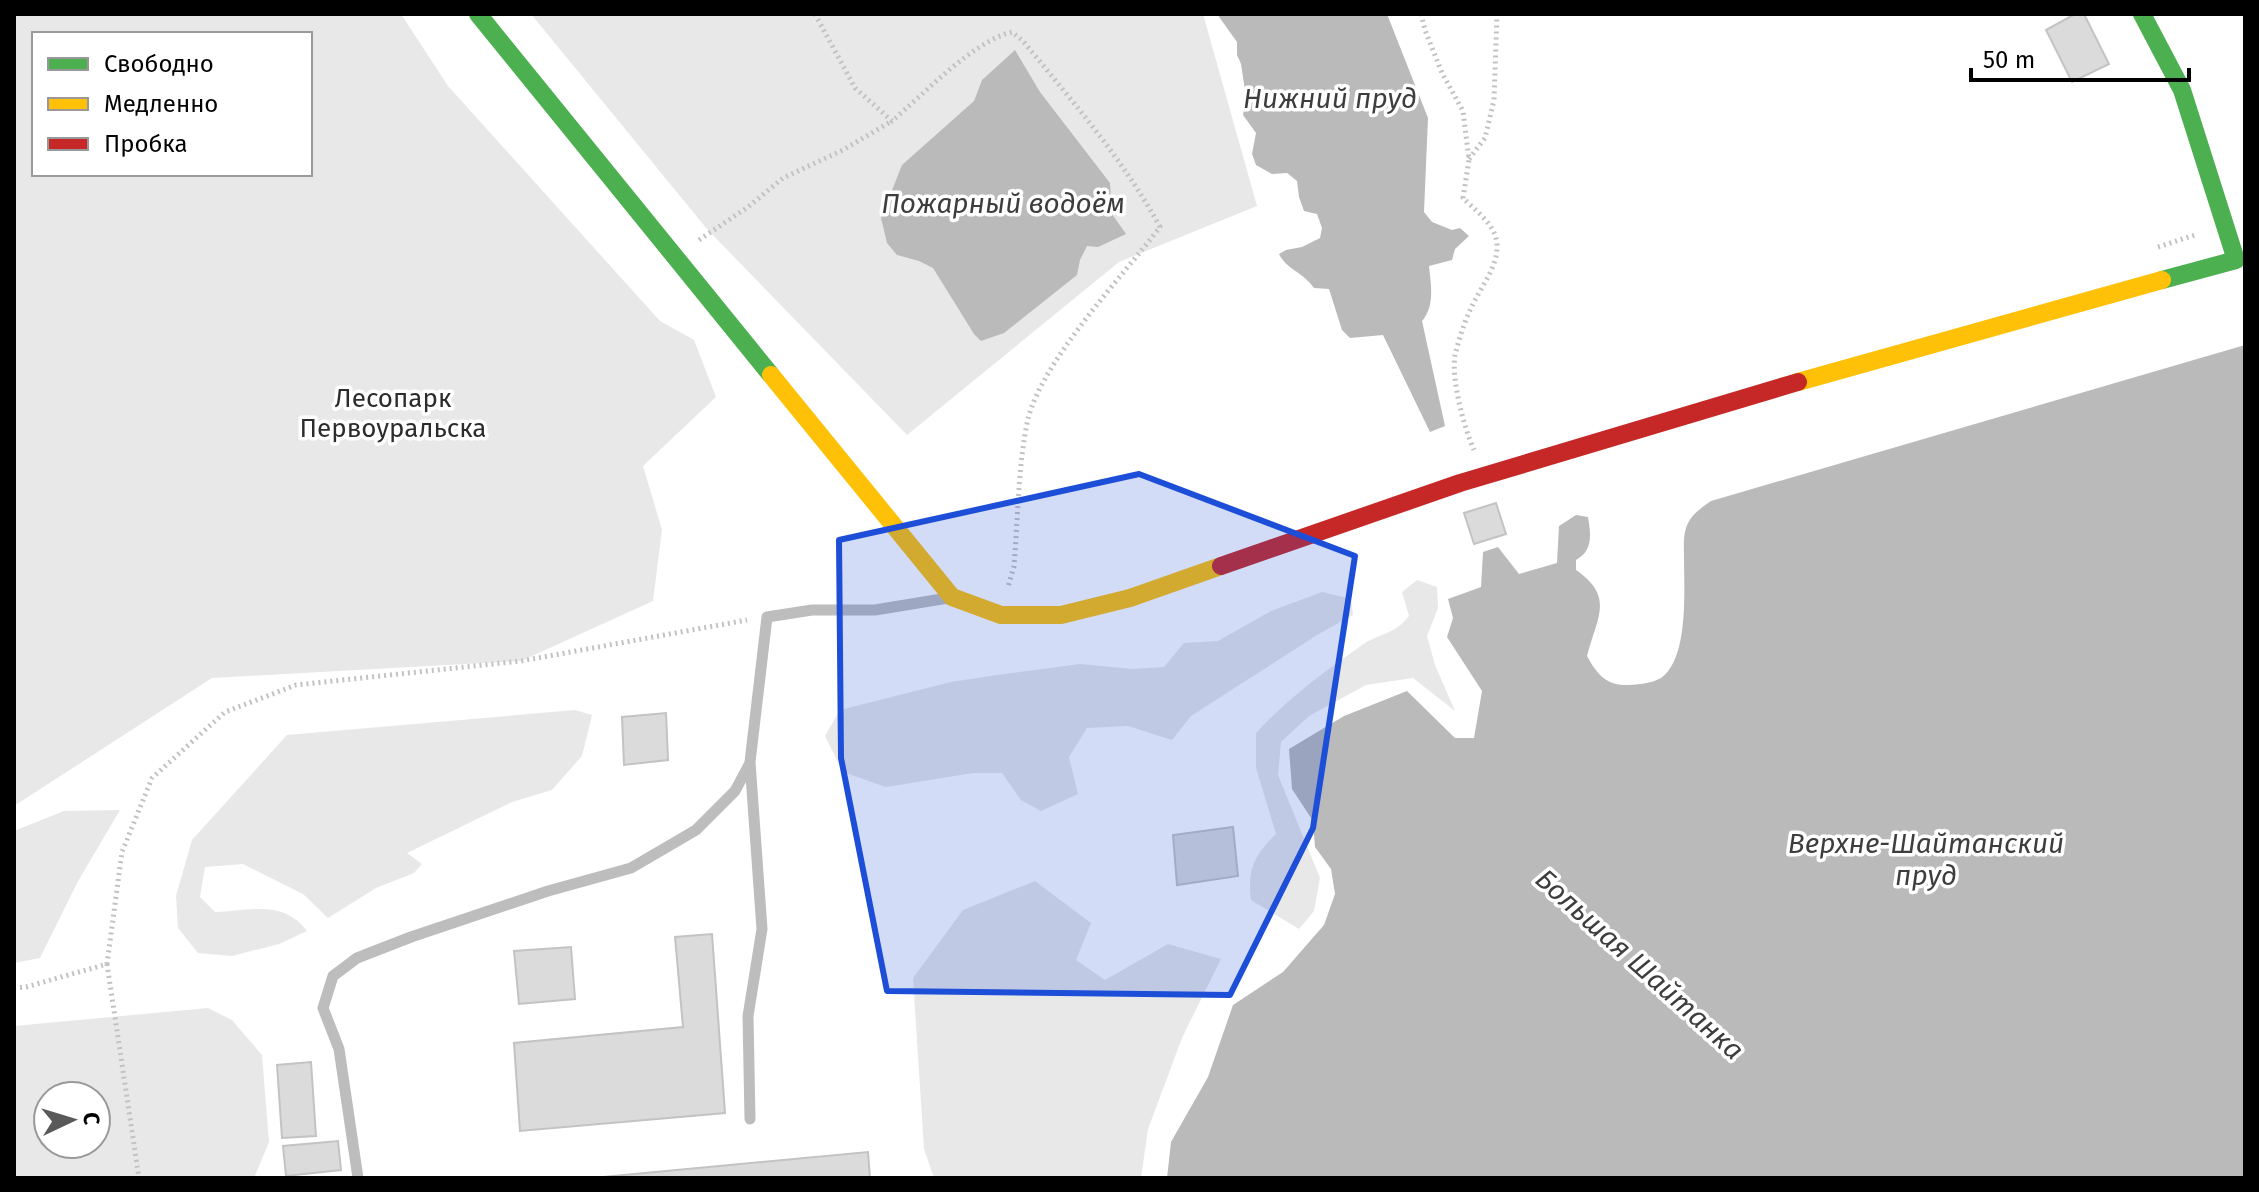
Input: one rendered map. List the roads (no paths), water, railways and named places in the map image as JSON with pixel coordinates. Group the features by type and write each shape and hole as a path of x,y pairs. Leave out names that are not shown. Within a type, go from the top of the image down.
{"street":[{"path":"478,14 952,597 1001,615 1061,615 1130,598 1460,483 1888,355 2236,260 2182,90 2142,14"}],"lane":[{"path":"750,1119 748,1016 762,929 750,762 767,617 812,610 875,610 952,597"},
{"path":"358,1178 339,1049 323,1008 333,976 357,958 411,937 548,891 631,868 696,830 735,791 750,762"}],"water":[{"name":"Нижний пруд","path":"1217,14 1387,14 1428,118 1424,212 1432,222 1452,230 1460,228 1469,236 1455,249 1452,260 1429,266 1430,302 1422,321 1445,426 1430,432 1383,335 1350,338 1342,330 1329,289 1314,288 1279,254 1320,238 1322,228 1317,214 1304,211 1297,181 1287,173 1272,174 1256,165 1252,154 1256,133 1243,115 1246,97 1237,42"},
{"name":"Пожарный водоём","path":"1015,50 1040,92 1110,183 1112,214 1126,234 1098,247 1087,246 1077,275 1004,333 981,341 933,268 897,255 887,243 881,218 902,165 974,101 982,80"},
{"name":"Верхне-Шайтанский пруд","path":"2245,345 2245,1178 1167,1178 1171,1142 1208,1077 1233,1005 1283,972 1324,925 1335,894 1331,869 1315,847 1313,821 1292,789 1289,749 1344,716 1407,691 1455,738 1474,738 1482,691 1447,637 1453,618 1448,599 1481,587 1483,552 1498,547 1519,574 1557,563 1559,526 1576,515 1588,517 1590,542 1576,560 1576,570 1596,589 1600,608 1587,656 1597,672 1611,683 1629,685 1652,682 1670,669 1681,640 1686,528 1693,515 1711,501"}],"park label":[{"name":"Лесопарк Первоуральска","path":"393,413"}],"water label":[{"name":"Большая Шайтанка","path":"1640,964"}]}
